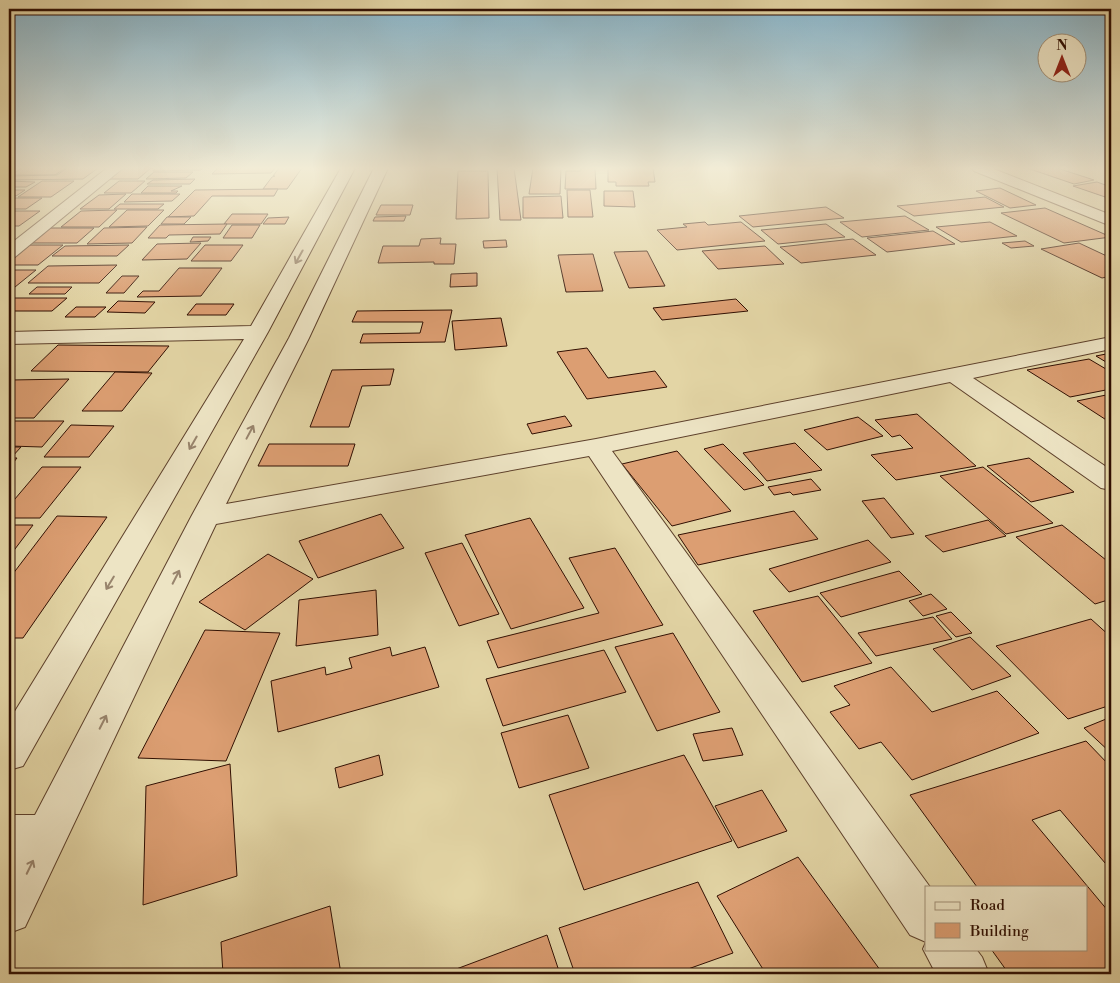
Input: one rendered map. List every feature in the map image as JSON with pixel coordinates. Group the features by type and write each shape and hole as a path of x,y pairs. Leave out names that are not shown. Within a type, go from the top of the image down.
{"street":[{"path":"9,253 58,214"},
{"path":"9,754 258,332 323,214"},
{"path":"9,911 28,834 206,517 299,338 359,214"},
{"path":"1093,214 1111,221"},
{"path":"9,338 258,332"},
{"path":"206,517 596,447 1111,343"},
{"path":"954,375 1111,482"},
{"path":"596,447 925,918"},
{"path":"948,950 965,974"}],"building":[{"path":"9,214 36,214 19,226 9,226"},
{"path":"77,214 113,214 99,227 61,227"},
{"path":"123,214 160,214 148,226 109,227"},
{"path":"171,214 196,214 194,216 168,217"},
{"path":"232,214 268,214 261,224 224,224"},
{"path":"377,214 410,214 410,215"},
{"path":"456,214 489,214 489,218 456,219"},
{"path":"500,214 520,214 521,220 500,220"},
{"path":"523,214 563,214 563,218 523,218"},
{"path":"568,214 593,214 593,217 568,217"},
{"path":"760,214 837,214 844,218 753,227 739,216"},
{"path":"910,214 935,214 914,216"},
{"path":"1003,214 1058,214 1111,237 1064,243"},
{"path":"406,216 404,221 373,221 375,217"},
{"path":"905,216 929,230 862,237 840,222"},
{"path":"167,217 191,217 184,224 161,224"},
{"path":"289,217 285,224 263,224 268,218"},
{"path":"705,222 708,225 741,222 765,241 677,250 657,230 687,227 683,224"},
{"path":"990,222 1017,236 961,242 936,227"},
{"path":"227,224 220,234 169,235 166,238 148,238 160,225"},
{"path":"826,224 845,237 778,244 761,230"},
{"path":"232,225 260,225 252,238 223,238"},
{"path":"147,227 132,243 87,244 104,228"},
{"path":"47,228 94,228 77,243 28,243"},
{"path":"933,231 955,244 887,252 867,238"},
{"path":"193,237 211,237 208,241 190,242"},
{"path":"441,238 440,244 456,244 454,264 434,264 434,262 378,263 383,246 419,246 421,239"},
{"path":"853,239 876,255 801,263 780,247"},
{"path":"506,240 507,247 484,248 483,241"},
{"path":"1025,241 1034,246 1011,248 1002,243"},
{"path":"201,243 187,259 142,260 157,244"},
{"path":"1079,243 1111,258 1111,276 1102,278 1041,249"},
{"path":"25,245 63,245 38,265 9,265 9,258"},
{"path":"129,245 117,256 52,256 65,246"},
{"path":"205,245 243,245 231,261 191,261"},
{"path":"765,246 784,264 718,269 702,251"},
{"path":"647,251 665,286 629,288 614,252"},
{"path":"593,254 603,291 566,292 558,255"},
{"path":"117,265 99,283 28,283 48,266"},
{"path":"179,268 222,268 201,296 137,297 143,291 159,291"},
{"path":"9,270 36,270 15,287 9,287"},
{"path":"477,273 477,286 450,287 451,274"},
{"path":"122,276 139,276 124,293 106,293"},
{"path":"37,287 72,287 65,294 29,294"},
{"path":"9,298 67,298 52,311 9,311"},
{"path":"736,299 748,311 662,320 653,308"},
{"path":"118,301 155,302 145,313 107,312"},
{"path":"196,304 234,304 226,315 187,315"},
{"path":"76,307 106,307 95,317 65,317"},
{"path":"452,310 445,342 360,343 363,334 420,333 423,322 352,322 357,311"},
{"path":"501,318 507,346 455,350 452,321"},
{"path":"58,345 169,346 148,372 31,371"},
{"path":"587,348 608,378 655,371 667,387 587,399 557,352"},
{"path":"1111,353 1111,365 1096,356"},
{"path":"1089,359 1111,372 1111,389 1070,397 1027,370"},
{"path":"394,369 390,385 362,386 349,427 310,427 332,370"},
{"path":"115,372 152,373 122,411 82,411"},
{"path":"69,379 34,418 9,418 9,382 11,380"},
{"path":"1111,394 1111,423 1077,401"},
{"path":"917,414 976,466 896,480 871,455 913,448 900,435 892,437 875,420"},
{"path":"565,416 572,426 532,434 527,424"},
{"path":"858,417 883,436 827,450 804,430"},
{"path":"9,421 64,421 42,447 9,446"},
{"path":"71,425 114,426 89,457 44,457"},
{"path":"795,443 822,470 767,481 743,453"},
{"path":"269,444 355,444 348,466 258,466"},
{"path":"723,444 764,485 744,490 704,449"},
{"path":"9,447 21,447 11,458 17,458 9,468"},
{"path":"677,451 731,511 672,526 622,464"},
{"path":"1029,458 1074,492 1031,502 987,466"},
{"path":"42,467 81,467 40,518 9,518 9,506"},
{"path":"983,467 1053,523 1006,534 940,476"},
{"path":"811,479 821,490 793,495 790,492 774,495 768,487"},
{"path":"884,498 914,534 891,538 862,501"},
{"path":"794,511 818,539 698,565 678,535"},
{"path":"381,514 404,548 318,578 299,541"},
{"path":"57,516 107,517 23,638 9,638 9,579"},
{"path":"530,518 584,608 511,629 465,535"},
{"path":"988,520 1006,536 943,552 925,536"},
{"path":"9,525 33,525 9,557"},
{"path":"1062,525 1111,564 1111,599 1095,604 1016,537"},
{"path":"868,540 891,562 789,592 769,569"},
{"path":"462,543 499,614 459,626 425,553"},
{"path":"615,548 663,625 498,668 487,641 599,613 569,558"},
{"path":"268,554 313,579 245,630 199,602"},
{"path":"899,571 922,594 841,617 820,593"},
{"path":"376,590 378,635 296,646 299,600"},
{"path":"931,594 947,609 923,616 909,601"},
{"path":"818,596 872,663 802,682 753,611"},
{"path":"951,612 972,633 956,637 936,616"},
{"path":"933,617 952,639 876,656 858,633"},
{"path":"1091,619 1111,637 1111,705 1068,719 996,646"},
{"path":"205,630 280,633 226,761 138,758"},
{"path":"673,633 720,712 657,731 615,647"},
{"path":"970,637 1011,676 972,690 933,649"},
{"path":"390,647 392,656 425,647 439,687 278,732 271,681 325,667 326,675 352,668 349,658"},
{"path":"604,650 626,692 503,726 486,679"},
{"path":"891,667 932,712 997,691 1039,733 912,780 881,742 859,749 830,712 850,705 834,686"},
{"path":"568,715 589,768 519,788 501,733"},
{"path":"1111,717 1111,753 1084,728"},
{"path":"732,728 743,755 703,761 693,734"},
{"path":"1086,741 1111,767 1111,870 1060,810 1032,820 1087,886 976,886 910,795"},
{"path":"379,755 383,775 339,788 335,768"},
{"path":"684,755 732,841 584,890 549,795"},
{"path":"230,764 237,876 143,905 146,786"},
{"path":"762,790 787,831 738,848 715,806"},
{"path":"798,857 883,974 766,974 717,896"},
{"path":"698,882 733,953 674,974 575,974 559,928"},
{"path":"1088,887 1109,912 1111,911 1111,974 1009,974 992,950 1088,950"},
{"path":"330,906 341,974 223,974 221,942"},
{"path":"547,935 560,974 443,974"}]}
